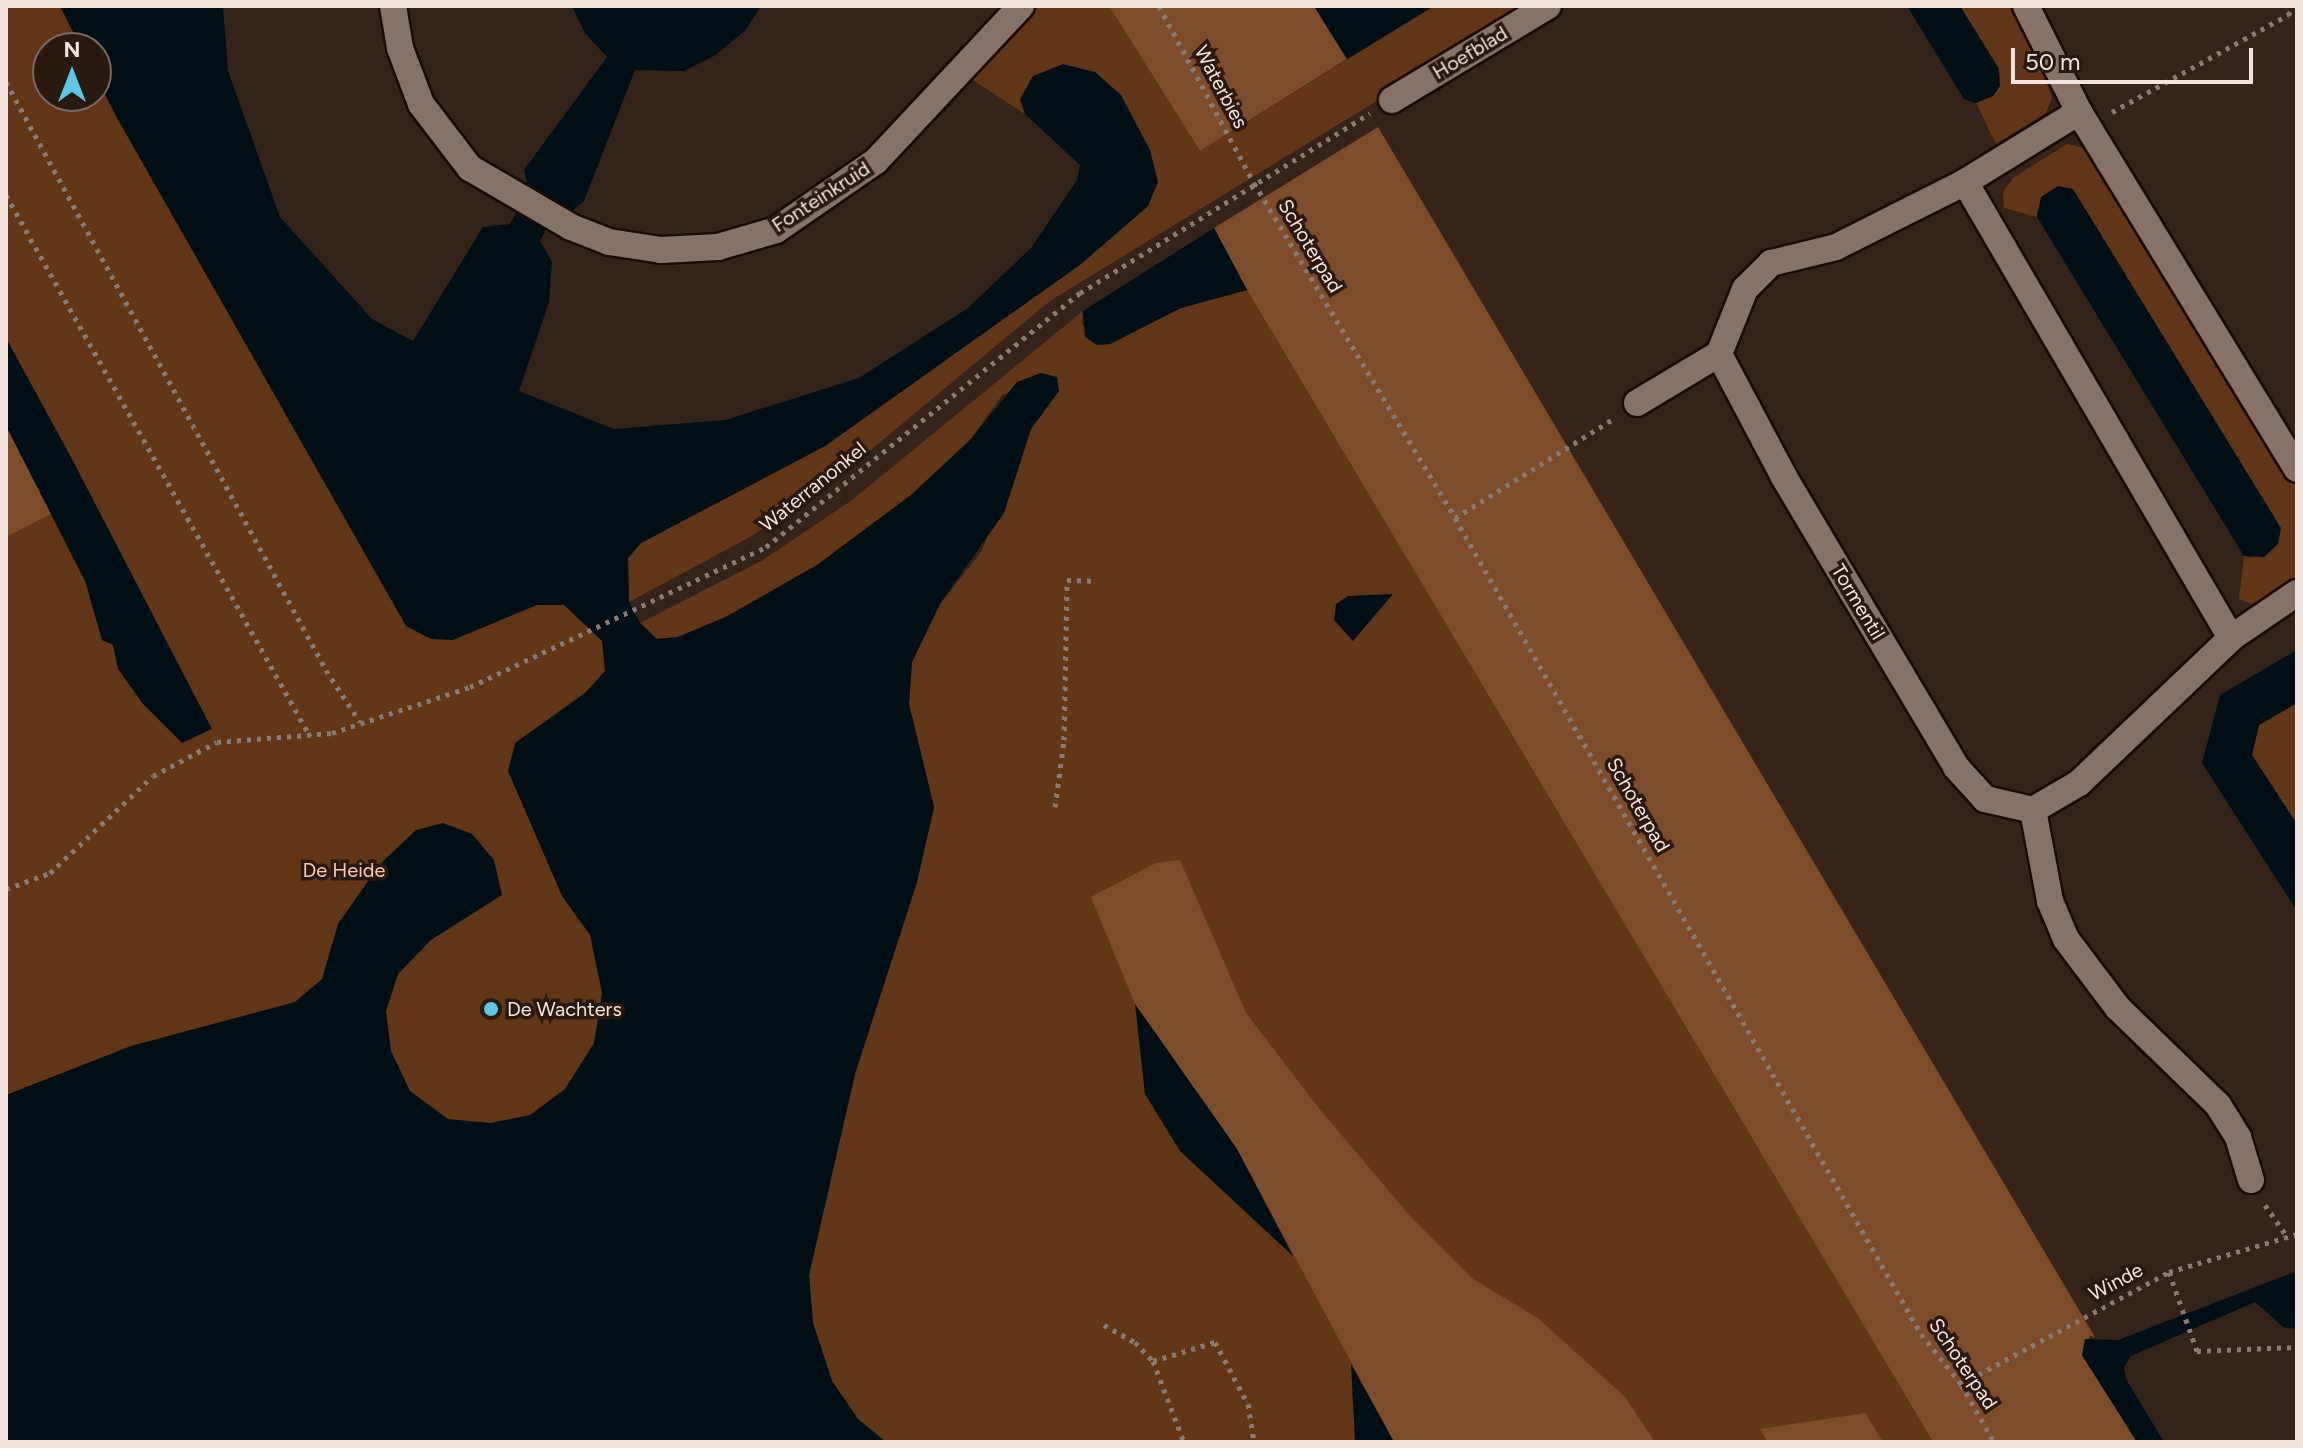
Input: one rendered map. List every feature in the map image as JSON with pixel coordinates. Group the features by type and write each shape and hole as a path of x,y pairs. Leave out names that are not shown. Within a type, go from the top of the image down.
{"street":[{"name":"Fonteinkruid","path":"393,6 400,48 421,104 470,168 510,196 571,227 609,242 661,250 718,247 776,230 876,161 1021,6"},
{"name":"Hoefblad","path":"1392,100 1548,6"},
{"path":"2026,6 2083,119 2290,441 2297,469"},
{"path":"1637,403 1719,354 1745,289 1771,263 1836,247 2083,119"},
{"path":"1965,182 2231,638"},
{"name":"Tormentil","path":"1719,354 1784,477 1956,767 1985,799 2033,810"},
{"path":"2251,1180 2238,1137 2218,1105 2118,1008 2066,939 2050,901 2033,810 2079,783 2231,638 2297,593"}],"path":[{"name":"Waterbies","path":"1159,6 1254,183"},
{"path":"2083,119 2288,15 2294,6"},
{"path":"6,82 326,670 360,722"},
{"path":"1254,183 1392,100"},
{"name":"Waterranonkel","path":"6,889 50,873 153,776 217,742 310,736 470,687 570,644 766,547 1080,293 1254,183"},
{"name":"Schoterpad","path":"1254,183 1455,518 1921,1334 1961,1384 1994,1442"},
{"path":"6,195 310,736"},
{"path":"1455,518 1637,403"},
{"path":"1055,807 1064,740 1067,580 1091,581"},
{"path":"2251,1180 2287,1237"},
{"name":"Winde","path":"1961,1384 2169,1272 2297,1234"},
{"path":"2169,1272 2191,1345 2197,1351 2297,1347"},
{"path":"1104,1325 1135,1342 1153,1361 1184,1442"},
{"path":"1153,1361 1215,1342 1248,1404 1254,1442"}],"green space":[{"name":"De Heide","path":"6,6 129,6 370,417 592,562 703,879 470,1442 6,1442"},
{"path":"1035,6 1109,6 1200,151 1434,6 1532,6 1050,301 836,479 750,537 629,602 628,558 641,543 825,446 1081,264 1148,206 1020,99 1025,114 968,77"},
{"path":"1960,6 2015,6 2052,97 2046,113 1996,144 1976,103 1997,91 1999,69"},
{"path":"2067,144 2093,150 2297,479 2297,584 2268,604 2254,605 2239,599 2244,556 2252,558 2037,208 2037,217 2004,208 2003,192 2013,178"},
{"path":"1247,290 1933,1442 886,1442 858,1419 832,1381 813,1323 809,1275 855,1074 917,882 934,807 909,704 912,662 940,604 981,552 1031,429 1059,391 1003,394 970,440 911,495 817,565 727,616 678,637 657,639 640,623 763,560 852,500 1083,311 1082,324 1097,345 1110,344 1181,308"},
{"path":"2297,703 2297,827 2252,755 2259,725"}],"shaded area":[{"name":"De Heide","path":"60,6 223,6 228,71 280,217 372,319 413,341 483,227 510,224 529,190 524,170 607,57 585,33 572,6 761,6 745,31 714,56 684,71 635,70 584,201 572,211 559,204 540,241 552,262 549,302 519,391 614,429 725,420 859,378 968,308 1031,248 1077,180 1080,165 1025,114 1020,99 1033,76 1063,64 1095,72 1121,95 1150,150 1158,182 1148,206 1081,264 825,446 641,543 628,558 629,602 640,623 657,639 678,637 728,616 817,565 911,495 970,440 1017,382 1041,373 1057,377 1059,391 1031,429 1004,513 940,604 912,662 909,704 934,807 917,882 855,1074 809,1275 813,1323 832,1381 858,1419 886,1442 6,1442 6,1095 131,1046 295,1002 322,979 338,924 380,864 416,830 443,823 472,834 494,860 502,895 431,940 398,974 386,1011 391,1051 410,1091 448,1119 491,1123 530,1115 565,1089 594,1043 602,993 590,935 562,896 508,771 515,743 585,693 605,671 602,641 564,605 537,605 453,640 431,639 406,626 112,108 112,32 73,32"},
{"path":"1109,6 1314,6 1347,59 1200,151"},
{"path":"1314,6 1434,6 1347,59"},
{"path":"1907,6 1960,6 1999,69 2000,86 1993,96 1976,103 1964,99"},
{"path":"1378,127 2095,1337 2090,1336 2082,1355 2137,1442 1933,1442 1247,290 1214,228"},
{"path":"2058,186 2073,189 2281,528 2278,544 2264,557 2244,556 2037,217 2041,197"},
{"path":"1214,228 1247,290 1181,308 1110,344 1097,345 1085,337 1083,311"},
{"path":"6,338 212,729 182,743 143,704 118,669 113,645 102,640 85,581 6,426"},
{"path":"6,426 53,513 6,537"},
{"path":"1393,594 1353,641 1334,620 1336,604 1348,596"},
{"path":"2297,650 2297,703 2259,725 2252,755 2297,824 2297,911 2202,763 2220,695"},
{"path":"1180,860 1246,1013 1318,1107 1409,1215 1473,1279 1539,1319 1625,1397 1655,1442 1394,1442 1237,1149 1135,1004 1091,897 1156,863"},
{"path":"1135,1004 1237,1149 1293,1256 1180,1151 1145,1094"},
{"path":"2297,1271 2297,1329 2283,1327 2255,1302 2131,1356 2124,1367 2126,1379 2164,1442 2137,1442 2082,1355 2085,1339 2118,1340"},
{"path":"1351,1364 1394,1442 1355,1442"},
{"path":"1865,1413 1883,1442 1768,1442 1760,1429"}],"place":[{"name":"De Wachters","path":"491,1009"}]}
